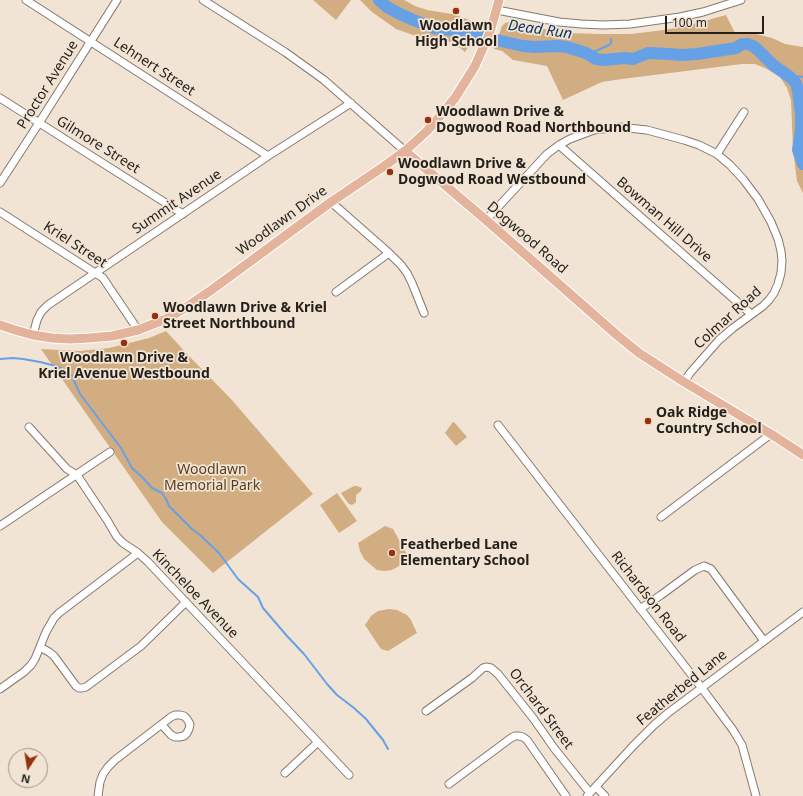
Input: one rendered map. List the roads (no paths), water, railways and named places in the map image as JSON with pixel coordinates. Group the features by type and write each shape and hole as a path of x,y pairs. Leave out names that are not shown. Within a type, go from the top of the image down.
{"main road":[{"name":"Woodlawn Drive","path":"0,325 15,330 52,338 70,339 112,336 138,330 166,319 185,308 331,202 405,151 432,125 455,98 475,66 490,32 499,0"},
{"name":"Dogwood Road","path":"405,151 639,353 803,455"}],"street":[{"name":"Lehnert Street","path":"26,0 268,156"},
{"name":"Proctor Avenue","path":"0,183 117,0"},
{"name":"Dogwood Road","path":"203,0 301,63 324,80 405,151"},
{"path":"497,10 567,22 604,25 630,24 680,17 703,12 741,0"},
{"name":"Gilmore Street","path":"0,98 183,214"},
{"name":"Summit Avenue","path":"33,334 41,312 48,305 268,156 351,103"},
{"path":"717,154 744,112"},
{"name":"Colmar Road","path":"486,220 547,154 559,145 581,134 594,130 619,127 647,130 699,145 717,154 730,165 743,180 758,199 771,222 782,250 781,273 778,284 769,300 719,340 684,382"},
{"name":"Bowman Hill Drive","path":"559,145 751,314"},
{"path":"331,202 401,265 412,283 424,313"},
{"name":"Kriel Street","path":"0,212 103,278 138,330"},
{"path":"336,292 389,253"},
{"name":"Richardson Road","path":"498,425 738,737 756,796"},
{"name":"Kincheloe Avenue","path":"29,427 67,469 77,475 117,537 148,562 349,775"},
{"path":"661,517 771,434"},
{"path":"0,526 110,452"},
{"path":"0,689 24,672 35,659 49,625 59,613 138,553"},
{"path":"640,609 695,570 704,566 710,569 764,640"},
{"path":"40,647 54,656 76,686 82,688 141,646 186,602"},
{"name":"Featherbed Lane","path":"589,794 633,746 668,713 764,640 802,616"},
{"name":"Orchard Street","path":"426,711 486,666 491,668 498,674 533,718 589,794"},
{"path":"98,796 100,782 108,766 162,725"},
{"path":"449,784 511,738 514,736 519,736 527,740 565,796"},
{"path":"285,773 318,742"},
{"path":"596,787 605,796"}],"waterway":[{"name":"Dead Run","path":"379,0 387,7 398,13 434,28 452,30 523,46 567,47 586,53 596,59 604,60 625,58 633,59 648,53 682,55 697,54 736,48 742,44 748,44 758,50 773,65 796,83 801,114 801,129 798,150 803,164"},
{"path":"589,54 609,45 611,43 611,39"},
{"path":"787,75 803,77"},
{"path":"0,359 13,358 40,362 56,366 65,370 72,376 80,394 121,448 132,468 152,488 162,493 169,506 219,553 238,579 258,597 263,608 304,654 327,684 337,695 366,719 383,740 388,749"}],"place":[{"name":"Woodlawn High School","path":"456,11"},
{"name":"Woodlawn Drive & Dogwood Road Northbound","path":"428,120"},
{"name":"Woodlawn Drive & Dogwood Road Westbound","path":"390,172"},
{"name":"Woodlawn Drive & Kriel Street Northbound","path":"155,316"},
{"name":"Woodlawn Drive & Kriel Avenue Westbound","path":"124,343"},
{"name":"Oak Ridge Country School","path":"648,421"},
{"name":"Featherbed Lane Elementary School","path":"392,553"}],"park label":[{"name":"Woodlawn Memorial Park","path":"212,478"}]}
